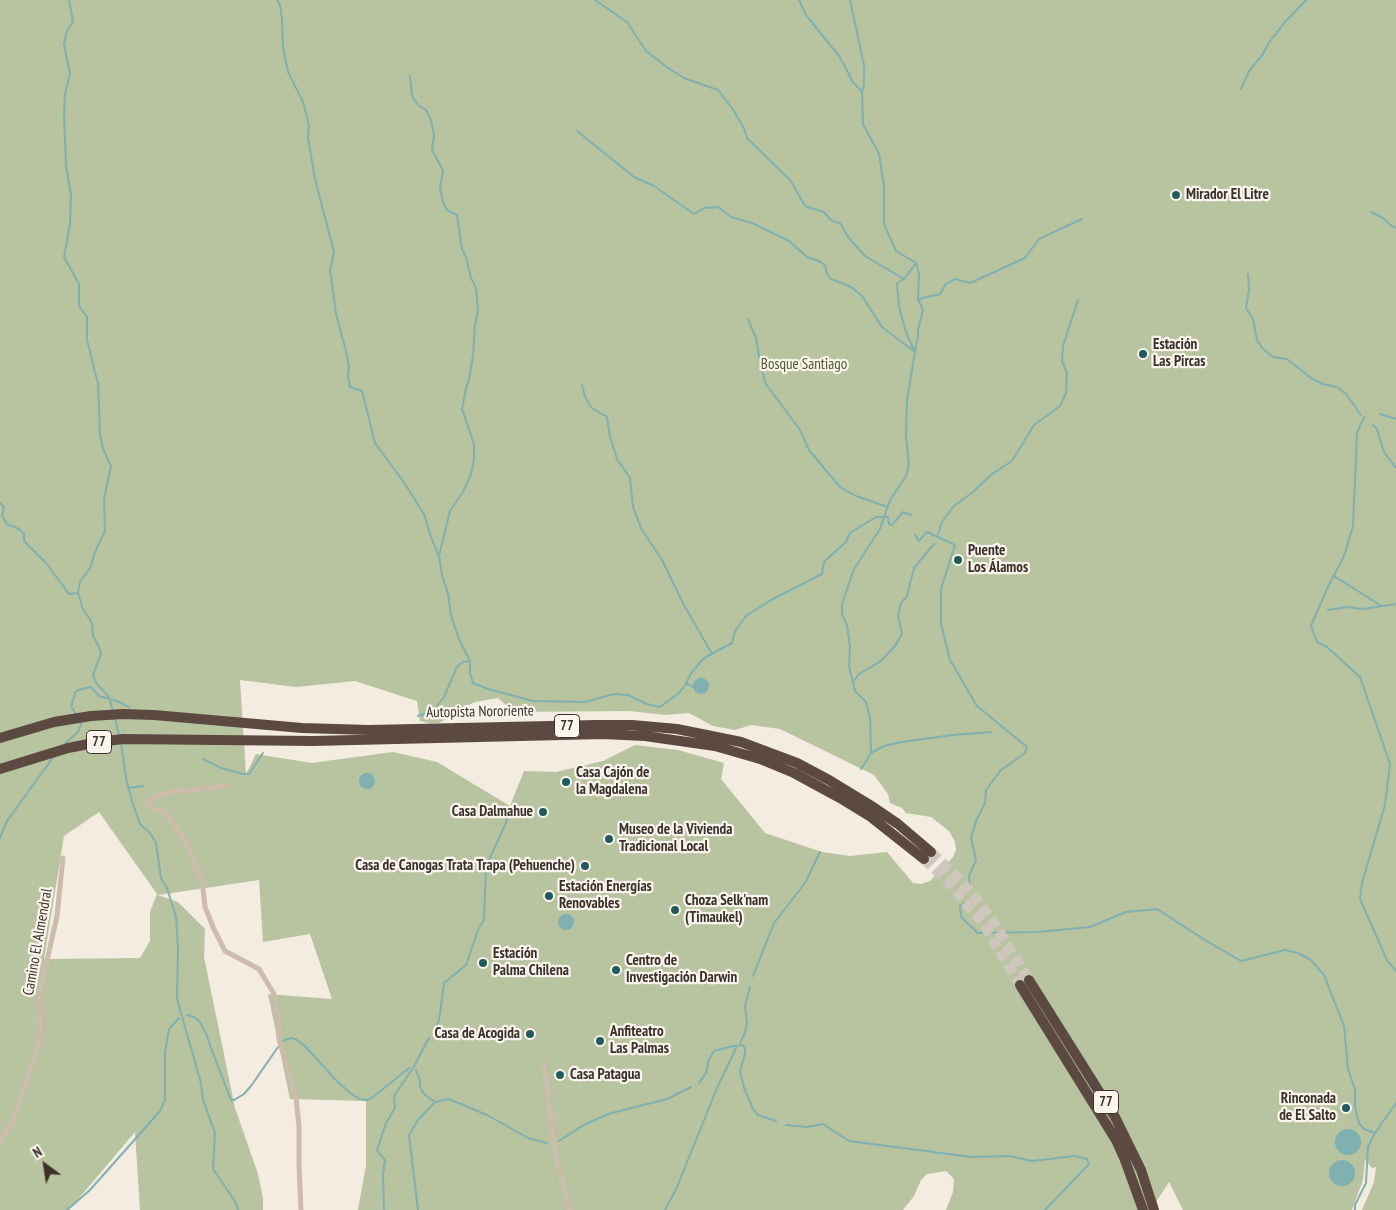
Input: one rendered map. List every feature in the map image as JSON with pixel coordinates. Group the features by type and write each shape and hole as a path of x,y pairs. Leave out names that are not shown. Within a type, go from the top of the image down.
{"highway":[{"name":"Autopista Nororiente","path":"0,738 54,722 91,716 123,714 170,716 302,728 369,730 624,725 696,732 754,746 814,772 857,796 885,815 928,856 871,817 810,781 760,759 699,742 645,736 603,734 313,741 138,739 100,742 56,751 0,769"},
{"name":"77","path":"1025,983 1116,1140 1142,1210"},
{"name":"77","path":"1037,1004 1115,1117 1128,1140 1141,1170 1154,1210"}],"street":[{"path":"226,786 166,793 150,799 148,803 151,807 166,814 184,840 202,880 205,907 225,951 259,969 274,994 279,1039 296,1097 299,1127 301,1210"},
{"name":"Camino El Almendral","path":"0,1142 12,1122 40,1041 41,1018 39,996 57,916 64,858"},
{"path":"544,1061 556,1157 570,1210"}],"green space":[{"name":"Bosque Santiago","path":"0,0 1396,0 1396,1210 1362,1210 1374,1182 1376,1167 1372,1168 1365,1160 1363,1180 1352,1210 1183,1210 1169,1182 1151,1210 946,1210 953,1192 954,1179 946,1171 927,1174 921,1180 914,1196 903,1210 358,1210 366,1165 366,1101 290,1099 268,994 332,999 310,934 263,942 259,880 158,895 178,902 205,929 204,957 235,1108 258,1174 263,1198 263,1210 140,1210 135,1132 69,1210 0,1210","holes":["240,680 296,687 355,681 417,701 420,721 429,723 439,723 475,702 498,698 514,712 630,711 665,715 689,713 713,726 735,730 751,725 780,729 874,775 888,794 890,803 902,808 906,813 931,817 949,831 955,842 956,850 953,857 930,881 921,884 913,883 887,852 850,856 822,852 765,833 721,779 724,763 678,750 635,745 603,761 556,772 524,771 510,806 437,762 393,752 312,763 256,754 246,774","99,812 157,894 150,912 150,941 140,958 44,959 64,836"]}],"water":[{"path":"698,678 704,678 709,683 707,692 698,694 693,689 693,683"},
{"path":"367,773 375,781 367,789 359,781"},
{"path":"566,914 574,922 566,930 558,922"},
{"path":"1348,1129 1357,1133 1361,1142 1357,1151 1348,1155 1339,1151 1335,1142 1339,1133"},
{"path":"1342,1160 1351,1164 1355,1173 1351,1182 1342,1186 1333,1182 1329,1173 1333,1164"}],"waterway":[{"path":"69,0 73,22 67,31 64,44 70,74 65,94 64,115 66,165 71,195 70,224 64,257 79,284 79,306 87,317 87,340 98,384 100,434 103,449 111,466 104,499 105,531 90,568 80,582 78,593 83,609 92,623 93,636 101,653 93,675 96,683 109,697"},
{"path":"277,0 280,5 283,47 288,72 303,102 309,125 308,138 315,179 334,252 330,270 336,314 349,366 350,387 362,391 375,443 424,514 439,557 448,593 451,616 459,639 470,661"},
{"path":"595,0 627,22 646,51 668,68 684,78 718,90 732,108 744,128 747,138 790,180 805,206 824,212 831,220 841,224 848,237 865,256 904,279"},
{"path":"799,0 806,15 839,56 852,81 862,92"},
{"path":"850,0 864,65 864,86 862,92 863,124 879,154 884,186 884,224 896,251 916,263 904,279 897,283 899,307 906,332 915,352 907,400 906,436 909,465 906,476 890,500 880,529 854,569 842,604 842,614 847,625 850,647 849,666 855,691 866,702 870,718 871,753 861,769"},
{"path":"1241,89 1249,71 1263,54 1268,44 1285,22 1306,0"},
{"path":"410,76 412,96 418,105 426,110 431,120 434,135 432,150 443,170 440,188 443,202 447,210 457,215 462,249 476,288 478,310 473,356 462,409 474,444 474,460 471,474 463,492 450,511 439,556"},
{"path":"577,131 634,177 654,186 694,214 704,208 718,207 731,217 752,223 789,241 807,257 819,261 826,266 826,272 831,279 851,287 862,296 882,327 915,352 923,310 918,299 919,274 916,263"},
{"path":"1371,212 1396,228"},
{"path":"919,299 940,294 946,284 955,279 970,283 1025,258 1039,239 1082,219"},
{"path":"1248,274 1249,289 1246,308 1253,319 1257,340 1262,348 1273,357 1287,359 1311,378 1323,384 1337,387 1346,394 1361,415"},
{"path":"938,534 942,522 954,506 973,492 992,474 1012,461 1034,425 1060,406 1066,393 1067,373 1062,361 1063,346 1078,300"},
{"path":"748,319 756,338 766,384 800,430 809,450 840,487 856,496 888,507"},
{"path":"582,384 585,397 592,408 607,417 610,437 617,459 630,478 633,507 641,528 662,560 684,605 712,654"},
{"path":"1380,414 1396,419"},
{"path":"1364,417 1357,433 1353,526 1344,556 1311,626 1317,642 1327,647 1360,677 1390,764 1385,805 1362,883 1360,899 1387,960 1396,971"},
{"path":"1373,425 1377,429 1384,452 1396,468"},
{"path":"0,503 4,507 2,516 7,524 19,529 24,534 24,541 46,563 69,594 78,593"},
{"path":"693,687 686,683 692,672 704,658 732,643 735,631 746,616 771,600 822,574 824,562 846,542 850,533 876,517 888,517 889,524 892,525 903,512 911,515"},
{"path":"915,535 919,541 927,532 955,545 941,589 941,624 950,660 977,706 1027,747 1025,753 1001,770 986,790 985,803 976,821 971,838 976,860 969,876 970,889"},
{"path":"853,682 859,674 881,661 895,646 902,634 898,615 901,603 907,596 914,568 934,544"},
{"path":"1334,576 1380,605"},
{"path":"1328,610 1347,607 1363,609 1396,604"},
{"path":"470,661 470,673 473,683 533,701 585,702 614,694 628,695 647,704 660,707 679,693 686,684"},
{"path":"418,716 434,710 444,697 457,667 463,662 470,661"},
{"path":"76,714 71,707 75,693 78,690 91,687 99,696 117,701 129,707"},
{"path":"110,701 113,711"},
{"path":"115,718 119,735"},
{"path":"61,747 78,732 82,722"},
{"path":"871,753 884,746 901,742 991,732"},
{"path":"121,742 126,778 132,801 140,824 150,833 156,843 161,878 167,888 176,917 178,949 177,999 201,1083 203,1100 215,1133 213,1169 236,1203 238,1210"},
{"path":"203,759 221,768 249,774 263,753"},
{"path":"0,838 7,821 54,756"},
{"path":"128,788 143,786"},
{"path":"435,1029 439,1020 444,983 466,965 478,930 484,920 486,866 506,823 508,807"},
{"path":"753,976 774,923 805,883 820,852"},
{"path":"964,903 960,906 961,917 978,933 1037,932 1090,927 1126,912 1157,909 1241,961 1285,950 1298,953 1311,960 1324,975 1344,1026 1348,1069 1355,1089 1355,1107 1359,1123 1364,1129 1375,1133"},
{"path":"740,1043 745,1033 747,1022 745,1006 750,987"},
{"path":"187,1015 194,1017 200,1022 231,1100 244,1094 278,1047"},
{"path":"67,1210 90,1190 160,1111 165,1100 165,1053 169,1029 179,1018"},
{"path":"282,1041 291,1038 304,1045 334,1078 359,1099 368,1100 373,1097 409,1068"},
{"path":"384,1210 383,1174 385,1160 377,1150 386,1123 395,1108 394,1096 413,1068 429,1038"},
{"path":"699,1083 706,1073 709,1059 714,1051 743,1045 745,1054 740,1071 744,1088 753,1109 758,1115 776,1121"},
{"path":"665,1210 677,1187 717,1088 737,1046"},
{"path":"416,1070 420,1087 424,1094 435,1102"},
{"path":"559,1141 582,1126 608,1114 667,1099 691,1087"},
{"path":"418,1210 409,1135 418,1120 435,1102 449,1099 487,1115 528,1138 547,1143"},
{"path":"1355,1210 1355,1205 1366,1183 1368,1147 1375,1133 1396,1103"},
{"path":"786,1125 807,1127 823,1124 849,1141 971,1157 1010,1156 1032,1161 1075,1156 1087,1159 1089,1164 1045,1210"}],"tunnel":[{"path":"931,852 976,898 1029,980"},
{"path":"924,859 953,887 984,925 1020,985"}],"place":[{"name":"Mirador El Litre","path":"1176,195"},
{"name":"Estación Las Pircas","path":"1143,354"},
{"name":"Puente Los Álamos","path":"958,560"},
{"name":"Casa Cajón de la Magdalena","path":"566,782"},
{"name":"Casa Dalmahue","path":"543,812"},
{"name":"Museo de la Vivienda Tradicional Local","path":"609,839"},
{"name":"Casa de Canogas Trata Trapa (Pehuenche)","path":"585,866"},
{"name":"Estación Energías Renovables","path":"549,896"},
{"name":"Choza Selk'nam (Timaukel)","path":"675,910"},
{"name":"Estación Palma Chilena","path":"483,963"},
{"name":"Centro de Investigación Darwin","path":"616,970"},
{"name":"Casa de Acogida","path":"530,1034"},
{"name":"Anfiteatro Las Palmas","path":"600,1041"},
{"name":"Casa Patagua","path":"560,1075"},
{"name":"Rinconada de El Salto","path":"1346,1108"}]}
